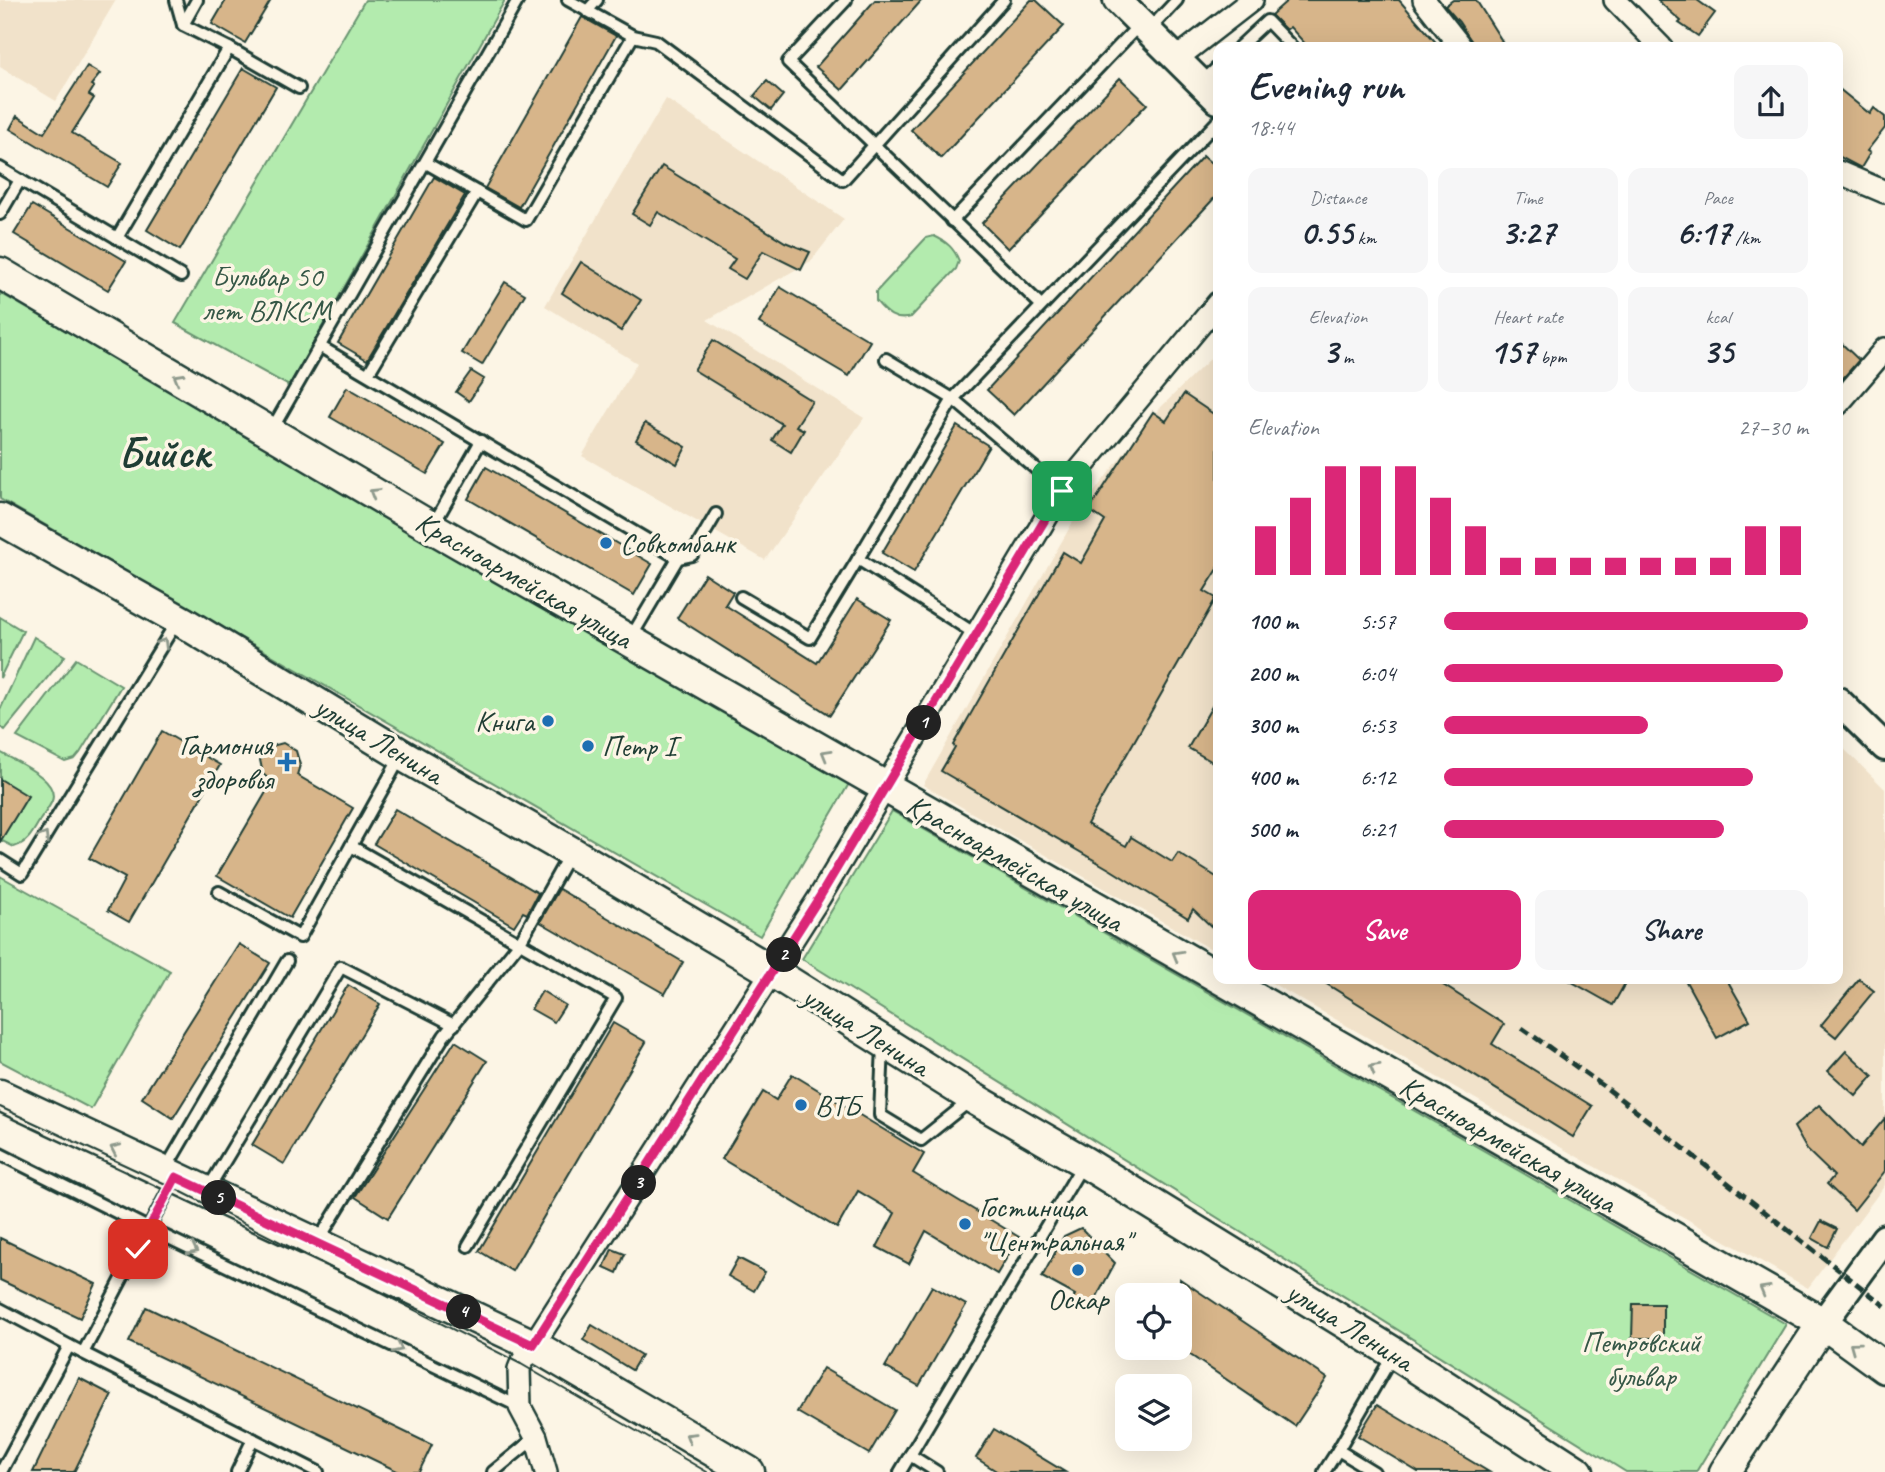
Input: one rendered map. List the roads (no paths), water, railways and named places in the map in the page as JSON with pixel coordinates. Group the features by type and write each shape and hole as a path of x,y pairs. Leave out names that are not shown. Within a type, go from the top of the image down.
{"main road":[{"name":"Красноармейская улица","path":"0,273 431,527 1213,975"},
{"name":"улица Ленина","path":"5,525 178,620 402,755 773,972 883,1043 1084,1162 1394,1353 1578,1472"},
{"name":"Красноармейская улица","path":"1228,984 1823,1324 1885,1368"},
{"path":"0,1095 533,1345 749,1472"},
{"path":"1725,1472 1823,1324"}],"street":[{"path":"1117,0 1177,59 1212,84"},
{"path":"1177,59 1252,0"},
{"path":"1424,0 1457,42"},
{"path":"1615,0 1656,42"},
{"path":"1843,174 1885,192"},
{"path":"546,1472 536,1437 520,1407 519,1369 773,972 1062,491 1213,309"},
{"path":"1843,398 1885,349"},
{"path":"1843,706 1885,747"},
{"path":"1823,1324 1881,1251"}],"lane":[{"path":"176,0 183,25 299,88"},
{"path":"183,25 197,0"},
{"path":"271,431 518,0"},
{"path":"568,0 633,36 656,41 842,180 1004,0"},
{"path":"587,11 597,0"},
{"path":"846,0 788,62 1041,305"},
{"path":"952,221 1144,28 1177,0"},
{"path":"1245,42 1267,22 1287,42"},
{"path":"426,163 526,220 633,36"},
{"path":"117,238 229,48"},
{"path":"741,597 810,638 953,399 1213,126"},
{"path":"0,168 181,276"},
{"path":"0,214 20,180"},
{"path":"368,374 477,192"},
{"path":"321,347 678,558 692,555 716,514"},
{"path":"886,359 953,399 1062,491"},
{"path":"431,527 481,441"},
{"path":"629,640 678,558"},
{"path":"858,559 977,635"},
{"path":"0,860 22,874 178,620"},
{"path":"219,892 300,937 402,755"},
{"path":"351,846 616,998 468,1246"},
{"path":"317,1243 444,1036 520,942 571,852"},
{"path":"83,1353 149,1228 170,1174 287,961"},
{"path":"206,1192 341,967 454,1025"},
{"path":"883,1043 880,1115 920,1140 974,1098"},
{"path":"0,1154 520,1407"},
{"path":"900,1472 1084,1162"},
{"path":"0,1309 318,1472"},
{"path":"1,1472 69,1346"},
{"path":"1324,1472 1394,1353"},
{"path":"493,1472 536,1437"},
{"path":"237,1472 253,1439"},
{"path":"1338,1450 1374,1472"},
{"path":"910,1455 937,1472"}],"tram line":[{"path":"0,1107 170,1186 521,1364 707,1472"}],"railway":[{"path":"1522,1028 1609,1090 1885,1306"}],"place":[{"name":"Совкомбанк","path":"606,543"},
{"name":"Книга","path":"548,721"},
{"name":"Петр I","path":"588,746"},
{"name":"Гармония здоровья","path":"287,762"},
{"name":"ВТБ","path":"801,1105"},
{"name":"Гостиница \"Центральная\"","path":"965,1224"},
{"name":"Оскар","path":"1078,1270"}],"district":[{"name":"Бийск","path":"164,452"}],"park label":[{"name":"Бульвар 50 лет ВЛКСМ","path":"267,293"},
{"name":"Петровский бульвар","path":"1641,1359"}]}
